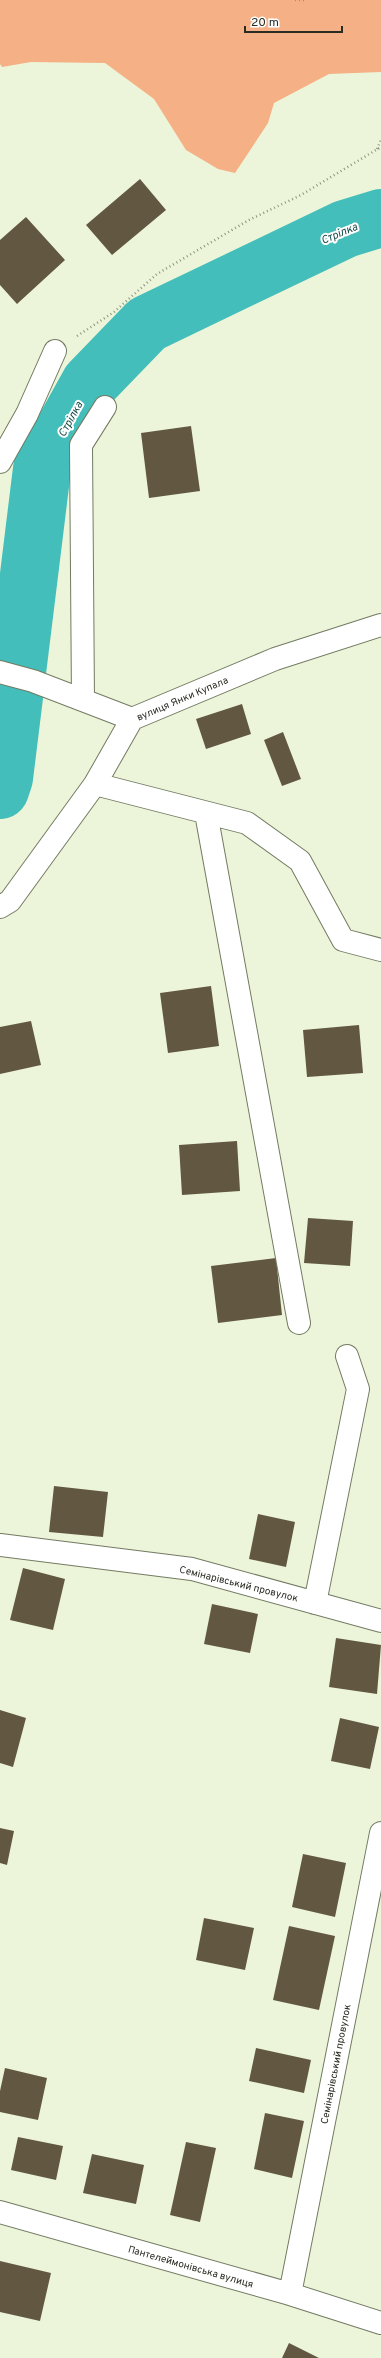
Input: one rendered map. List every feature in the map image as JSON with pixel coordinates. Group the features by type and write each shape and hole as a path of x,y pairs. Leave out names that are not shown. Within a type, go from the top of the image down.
{"street":[{"path":"0,462 27,414 55,350"},
{"path":"83,700 81,445 104,407"},
{"name":"вулиця Янки Купала","path":"0,907 10,901 95,784 132,719 275,659 381,625"},
{"path":"0,672 34,681 132,719"},
{"path":"95,784 247,823 300,861 343,940 381,950"},
{"path":"206,812 299,1323"},
{"path":"315,1603 358,1389 347,1356"},
{"name":"Семінарівський провулок","path":"0,1545 192,1569 381,1620"},
{"name":"Семінарівський провулок","path":"290,2294 381,1833"},
{"name":"Пантелеймонівська вулиця","path":"0,2212 290,2294 381,2323"}],"path":[{"path":"296,0 306,0"},
{"path":"377,149 381,140"},
{"path":"55,350 114,312 157,274 249,220 301,195 381,147"}],"shaded area":[{"path":"0,0 381,0 381,72 329,74 274,103 268,123 235,173 218,169 186,150 154,99 105,63 31,62 2,67 0,64"}],"building":[{"path":"140,179 166,210 112,255 86,225"},
{"path":"26,217 65,260 17,304 0,285 0,240"},
{"path":"191,426 200,491 149,498 141,433"},
{"path":"242,704 251,734 206,749 196,719"},
{"path":"283,732 301,779 282,786 264,740"},
{"path":"211,986 219,1046 168,1053 160,993"},
{"path":"31,1021 41,1065 0,1074 0,1027"},
{"path":"359,1025 363,1073 307,1077 303,1030"},
{"path":"237,1141 240,1191 182,1195 179,1145"},
{"path":"308,1218 353,1221 350,1266 304,1263"},
{"path":"276,1258 282,1315 218,1323 211,1266"},
{"path":"54,1486 108,1492 103,1537 49,1532"},
{"path":"258,1514 295,1522 286,1567 249,1559"},
{"path":"23,1568 65,1579 53,1630 10,1620"},
{"path":"212,1604 258,1614 250,1653 204,1644"},
{"path":"336,1638 381,1645 377,1694 329,1687"},
{"path":"0,1710 26,1718 13,1767 0,1763"},
{"path":"340,1718 379,1727 370,1769 331,1761"},
{"path":"0,1828 14,1831 7,1865 0,1863"},
{"path":"303,1854 346,1863 335,1917 292,1907"},
{"path":"204,1918 254,1928 245,1970 196,1960"},
{"path":"289,1926 335,1936 319,2010 273,2000"},
{"path":"256,2048 311,2060 304,2093 249,2081"},
{"path":"5,2068 47,2078 38,2120 0,2112 0,2091"},
{"path":"265,2113 304,2121 292,2178 254,2169"},
{"path":"18,2137 63,2146 56,2180 11,2170"},
{"path":"186,2142 216,2148 200,2222 170,2215"},
{"path":"92,2154 144,2165 136,2204 83,2193"},
{"path":"0,2261 51,2273 40,2321 0,2312"},
{"path":"289,2343 319,2358 282,2358"}],"waterway":[{"name":"Стрілка","path":"0,790 4,778 42,469 90,383 147,324 345,229 381,218"}]}
